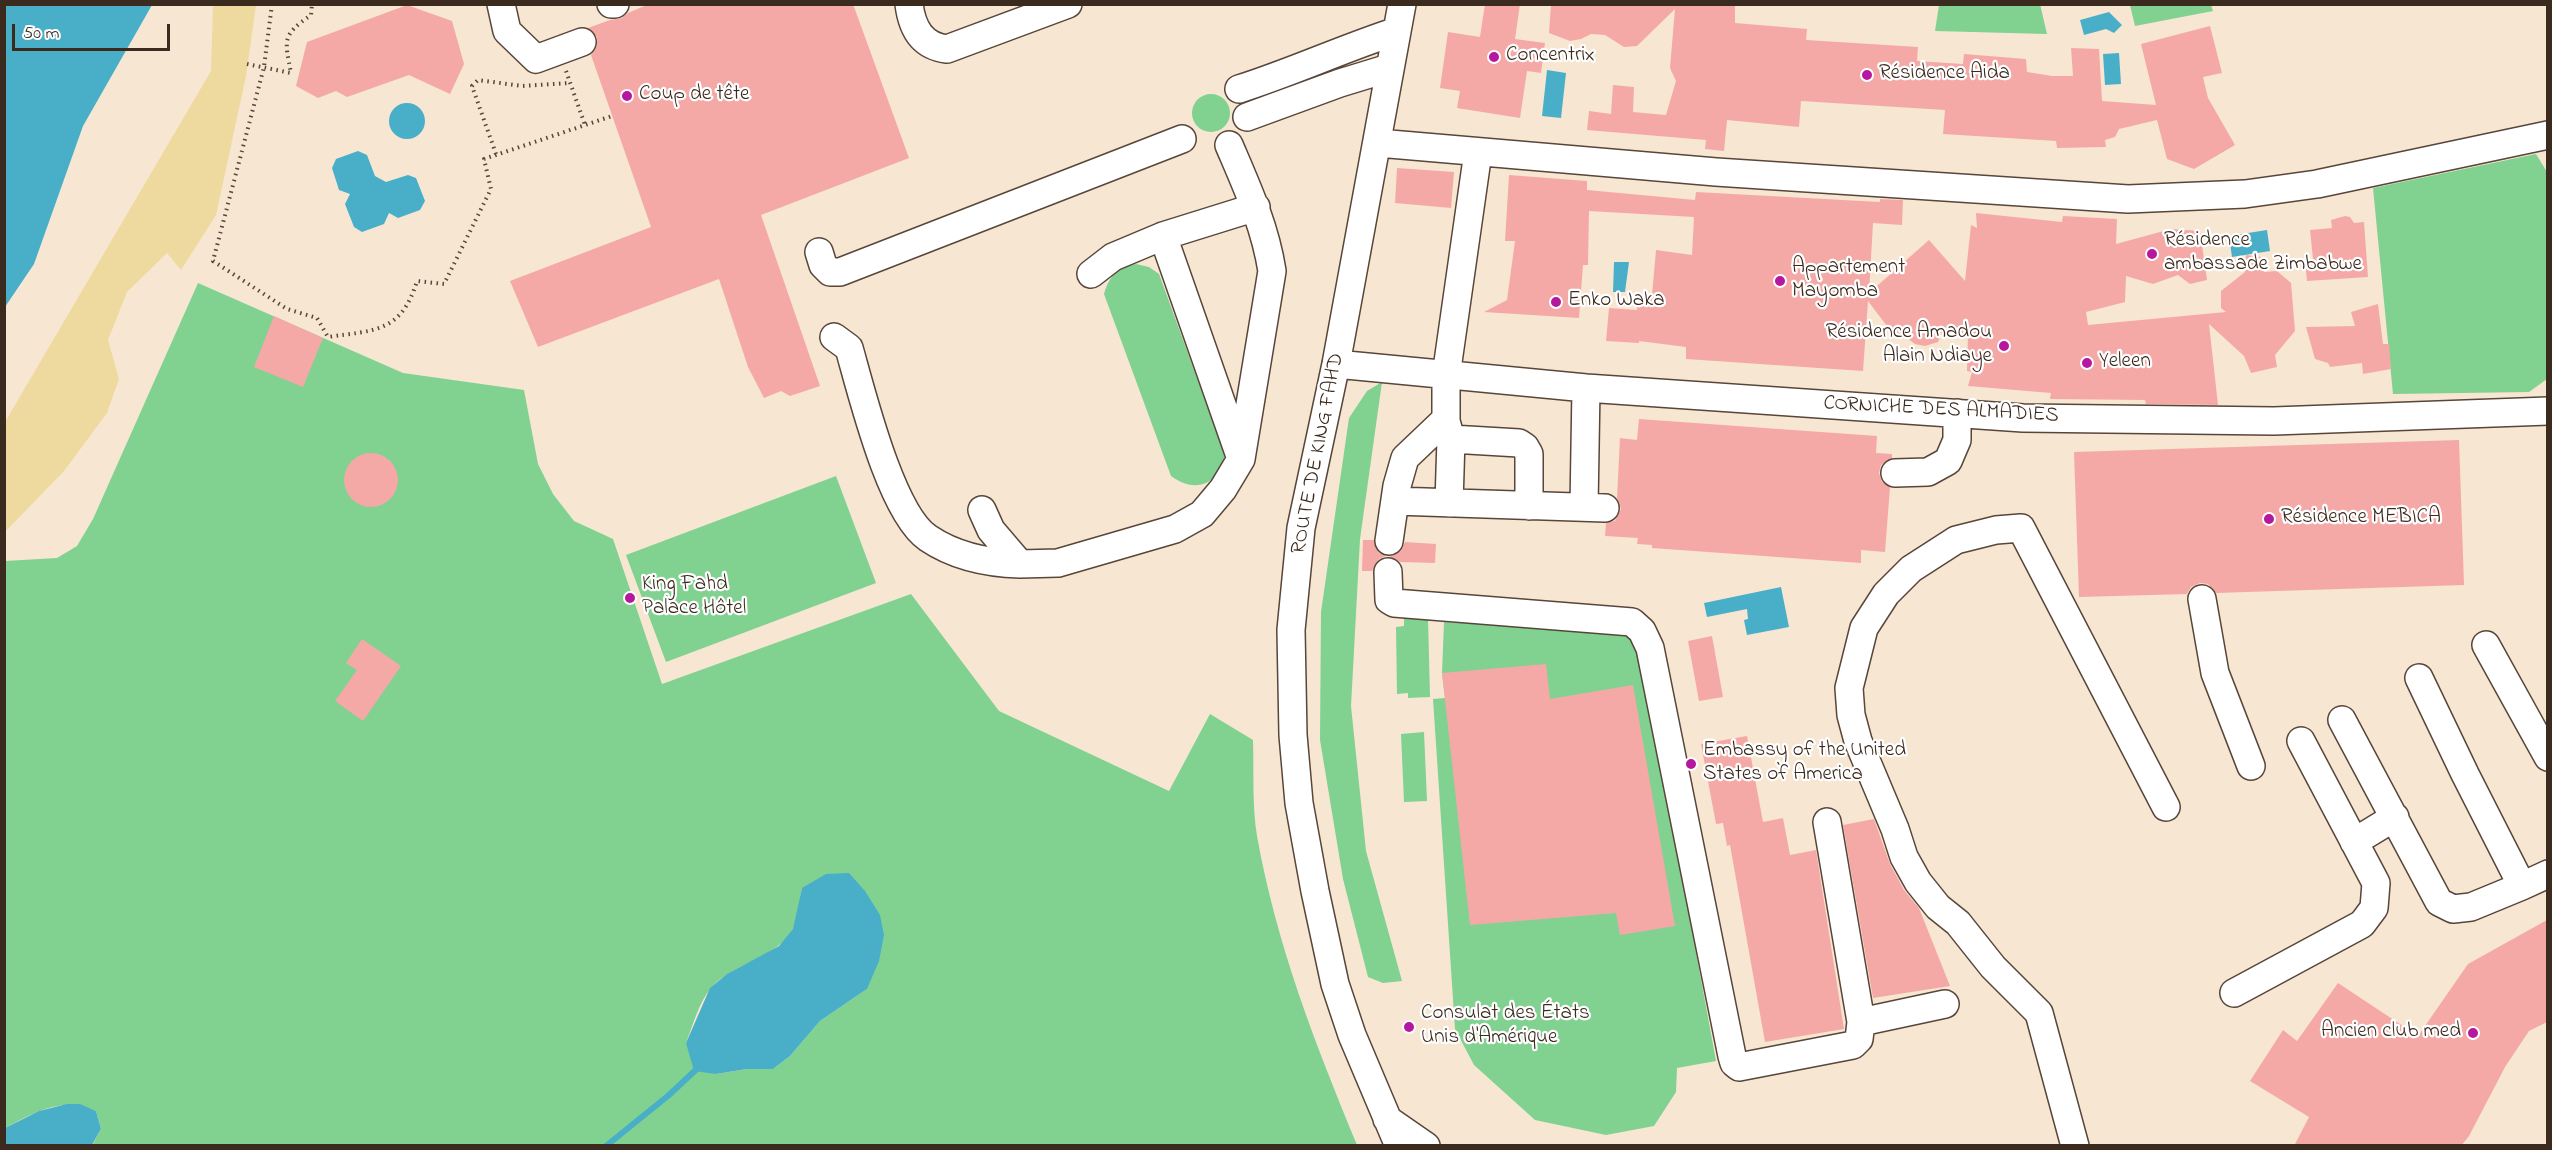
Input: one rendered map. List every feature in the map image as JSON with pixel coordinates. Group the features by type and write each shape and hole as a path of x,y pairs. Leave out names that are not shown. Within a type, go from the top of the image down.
{"street":[{"path":"501,4 507,31 536,59 571,46"},
{"path":"610,4 615,4"},
{"path":"909,4 921,38 933,47 947,49 1068,4"},
{"name":"ROUTE DE KING FAHD","path":"1399,1146 1352,1035 1335,984 1315,891 1299,803 1293,735 1292,630 1300,528 1336,364 1402,4"},
{"path":"1239,89 1278,77 1348,47 1397,31"},
{"path":"1247,117 1340,83 1389,68"},
{"path":"1378,143 1716,172 2128,200 2245,194 2317,184 2547,135"},
{"path":"819,252 823,265 830,272 840,272 1182,139"},
{"path":"834,337 849,348 894,490 906,515 926,537 952,551 987,563 1058,563 1175,529 1202,514 1223,489 1241,459 1272,271 1268,241 1229,145"},
{"path":"1449,503 1446,376 1478,152"},
{"path":"1091,274 1113,257 1163,237 1256,207"},
{"path":"1163,237 1241,459"},
{"name":"CORNICHE DES ALMADIES","path":"1336,364 1586,388 2023,418 2274,421 2547,411"},
{"path":"1395,501 1595,508 1586,388"},
{"path":"1894,473 1928,472 1948,461 1957,440 1958,413"},
{"path":"1389,541 1405,458 1448,429 1519,443 1525,447 1529,454 1529,506"},
{"path":"982,510 992,530 1020,564"},
{"path":"2075,1146 2039,1013 1994,967 1958,923 1938,907 1918,882 1904,857 1895,829 1858,741 1851,715 1849,688 1864,628 1886,594 1911,569 1956,540 1996,530 2020,528 2166,807"},
{"path":"1388,572 1389,600 1394,603 1632,622 1642,631 1650,648 1734,1063 1739,1067 1853,1045 1859,1039 1862,1022 1827,822"},
{"path":"2202,599 2215,673 2251,766"},
{"path":"2486,645 2547,757"},
{"path":"2419,678 2522,886"},
{"path":"2342,720 2439,902 2453,909 2471,907 2547,874"},
{"path":"2234,993 2362,924 2374,908 2376,883 2301,741"},
{"path":"2354,842 2394,817"},
{"path":"1862,1022 1945,1004"},
{"path":"1388,1119 1426,1146"}],"path":[{"path":"272,4 264,67 213,261 287,309 317,318 328,337 381,329 407,307 417,281 444,284 491,189 484,159 612,116"},
{"path":"247,64 291,73 285,48 288,36 295,26 311,15 312,4"},
{"path":"571,46 570,84 585,125"},
{"path":"496,154 472,86 478,80 543,87 570,84"}],"green space":[{"path":"2040,4 2047,34 1935,31 1939,5"},
{"path":"2130,5 2211,5 2213,11 2135,26"},
{"path":"1211,94 1224,100 1230,113 1224,126 1211,132 1198,126 1192,113 1198,100"},
{"path":"2536,154 2547,172 2547,379 2529,392 2393,394 2373,188"},
{"path":"1136,264 1149,267 1159,274 1225,455 1217,473 1205,484 1189,485 1171,476 1104,294 1115,273 1124,267"},
{"path":"198,283 403,373 524,390 538,464 553,494 574,521 613,539 662,684 911,594 999,711 1169,791 1210,714 1253,740 1255,825 1275,917 1312,1032 1357,1145 92,1146 101,1129 96,1111 72,1105 49,1108 27,1116 5,1128 5,561 57,558 77,546 93,519","holes":["802,888 867,989 820,1021 790,1056 773,1069 747,1069 716,1074 686,1043 700,1007 711,988 720,979 777,947 786,939 795,924"]},
{"path":"1382,382 1360,539 1351,706 1366,851 1402,981 1383,983 1368,977 1343,879 1320,740 1321,612 1349,418 1367,391"},
{"path":"836,476 876,583 666,662 626,555"},
{"path":"1404,618 1428,618 1430,697 1408,698 1408,693 1397,694 1396,627 1404,626"},
{"path":"1444,622 1623,631 1639,643 1716,1061 1677,1068 1676,1092 1654,1126 1606,1135 1535,1120 1474,1065 1455,1029 1433,699 1445,698 1442,673"},
{"path":"1424,732 1427,801 1404,802 1401,734"}],"sand":[{"path":"213,5 256,5 246,76 216,215 181,270 167,253 127,292 108,340 119,379 107,413 64,471 5,532 5,422 211,71"}],"water":[{"path":"5,4 152,5 83,126 34,264 5,307"},
{"path":"2109,12 2122,25 2114,33 2106,29 2084,35 2080,20"},
{"path":"2119,53 2121,84 2105,85 2103,54"},
{"path":"1547,70 1566,73 1561,118 1542,116"},
{"path":"407,103 420,108 425,121 420,134 407,139 394,134 389,121 394,108"},
{"path":"358,151 367,155 375,176 386,182 408,175 416,178 425,201 420,210 398,218 389,213 384,224 362,232 354,227 345,204 350,194 339,190 332,168 336,159"},
{"path":"2267,230 2270,251 2232,257 2229,236"},
{"path":"1614,262 1629,262 1625,292 1613,292"},
{"path":"1781,587 1789,627 1747,635 1744,620 1748,619 1747,609 1707,617 1704,603"},
{"path":"849,873 865,891 880,915 884,935 879,961 867,989 820,1021 790,1056 773,1069 747,1069 716,1074 694,1071 686,1043 710,988 727,974 779,946 793,929 802,888 826,874"},
{"path":"67,1104 80,1104 96,1111 101,1129 92,1145 5,1145 5,1128 39,1111"}],"building":[{"path":"649,4 853,4 909,158 761,215 820,386 790,396 781,391 764,398 748,367 719,279 538,347 510,281 651,227 591,55 597,45 597,37 588,28 622,18"},
{"name":"Concentrix","path":"1485,4 1520,4 1515,39 1545,43 1541,73 1527,71 1520,118 1457,108 1460,91 1440,88 1448,32 1480,37"},
{"path":"1551,4 1735,4 1735,23 1807,29 1806,40 1918,47 1917,61 1963,64 1964,54 2026,59 2027,72 2052,76 2073,76 2071,48 2099,49 2102,101 2156,105 2141,44 2210,26 2222,73 2203,77 2208,98 2235,145 2194,169 2167,159 2157,120 2119,129 2115,137 2105,140 2106,147 2057,148 2056,141 1943,134 1945,110 1801,101 1799,127 1727,120 1724,151 1705,149 1706,140 1587,130 1589,111 1611,114 1613,85 1634,87 1633,112 1666,115 1676,81 1670,68 1675,9 1637,46 1624,47 1605,35 1591,34 1570,41 1549,33"},
{"path":"407,5 452,21 464,64 450,94 409,75 347,97 336,91 318,98 296,86 307,42"},
{"path":"1397,168 1454,172 1451,208 1395,203"},
{"path":"1509,175 1587,181 1587,190 1695,200 1696,192 1880,202 1880,199 1903,200 1902,225 1873,223 1869,293 1929,240 1965,281 1971,225 1977,228 1976,213 2062,222 2063,216 2117,219 2116,244 2171,229 2200,231 2207,280 2190,284 2178,275 2153,284 2126,276 2125,302 2086,312 2088,325 2226,312 2221,308 2221,291 2245,272 2246,255 2262,257 2264,272 2277,271 2291,283 2295,331 2275,355 2277,367 2251,373 2244,356 2209,324 2218,405 2146,404 2145,400 2050,399 2051,393 1968,386 1972,372 1967,371 1968,334 1941,335 1938,342 1925,346 1915,344 1903,335 1896,338 1868,301 1863,371 1686,359 1686,347 1639,341 1639,343 1606,341 1609,308 1637,310 1637,295 1652,295 1656,250 1692,255 1694,217 1589,211 1588,265 1583,265 1579,318 1484,312 1507,300 1515,241 1505,241"},
{"path":"2350,217 2354,223 2364,222 2368,277 2307,281 2305,260 2313,259 2310,230 2332,228 2331,220"},
{"path":"2378,304 2383,344 2389,344 2391,369 2363,374 2362,363 2330,367 2328,363 2315,359 2306,327 2355,326 2351,312"},
{"path":"274,316 323,338 303,387 254,367"},
{"path":"1639,419 1877,436 1876,453 1892,454 1892,458 1881,465 1879,473 1882,482 1890,487 1885,552 1861,550 1861,563 1652,548 1652,545 1637,544 1638,538 1605,536 1606,523 1615,521 1621,509 1617,498 1620,438 1637,440"},
{"name":"Résidence MEBICA","path":"2459,440 2464,585 2216,593 2208,584 2200,583 2191,587 2187,594 2079,597 2074,452"},
{"path":"371,453 381,455 390,461 396,470 398,480 396,490 390,499 381,505 371,507 361,505 352,499 346,490 344,480 346,470 352,461 361,455"},
{"path":"1363,540 1374,540 1379,553 1386,556 1379,559 1372,571 1362,571"},
{"path":"1405,542 1436,544 1435,563 1400,562 1389,556 1401,551"},
{"path":"1712,636 1723,697 1699,701 1688,641"},
{"path":"362,639 401,666 363,721 335,701 357,670 346,663"},
{"path":"1546,664 1550,699 1633,685 1675,926 1620,935 1616,913 1470,925 1442,673"},
{"path":"1747,736 1763,822 1783,818 1790,855 1816,850 1844,1029 1765,1042 1730,845 1727,846 1723,823 1716,824 1701,744"},
{"path":"1874,819 1890,864 1904,890 1919,908 1950,986 1873,998 1843,825"},
{"path":"2547,920 2547,1022 2529,1031 2505,1067 2469,1136 2461,1146 2294,1146 2309,1117 2250,1081 2283,1030 2297,1041 2338,983 2418,1036 2468,964"}],"waterway":[{"path":"606,1146 669,1095 701,1065"}],"place":[{"name":"Concentrix","path":"1494,57"},
{"name":"Résidence Aida","path":"1867,75"},
{"name":"Coup de tête","path":"627,96"},
{"name":"Résidence ambassade Zimbabwe","path":"2152,254"},
{"name":"Appartement Mayomba","path":"1780,281"},
{"name":"Enko Waka","path":"1556,302"},
{"name":"Résidence Amadou Alain Ndiaye","path":"2004,346"},
{"name":"Yeleen","path":"2087,363"},
{"name":"Résidence MEBICA","path":"2269,519"},
{"name":"King Fahd Palace Hôtel","path":"630,598"},
{"name":"Embassy of the United States of America","path":"1691,764"},
{"name":"Consulat des États Unis d'Amérique","path":"1409,1027"},
{"name":"Ancien club med","path":"2473,1033"}]}
